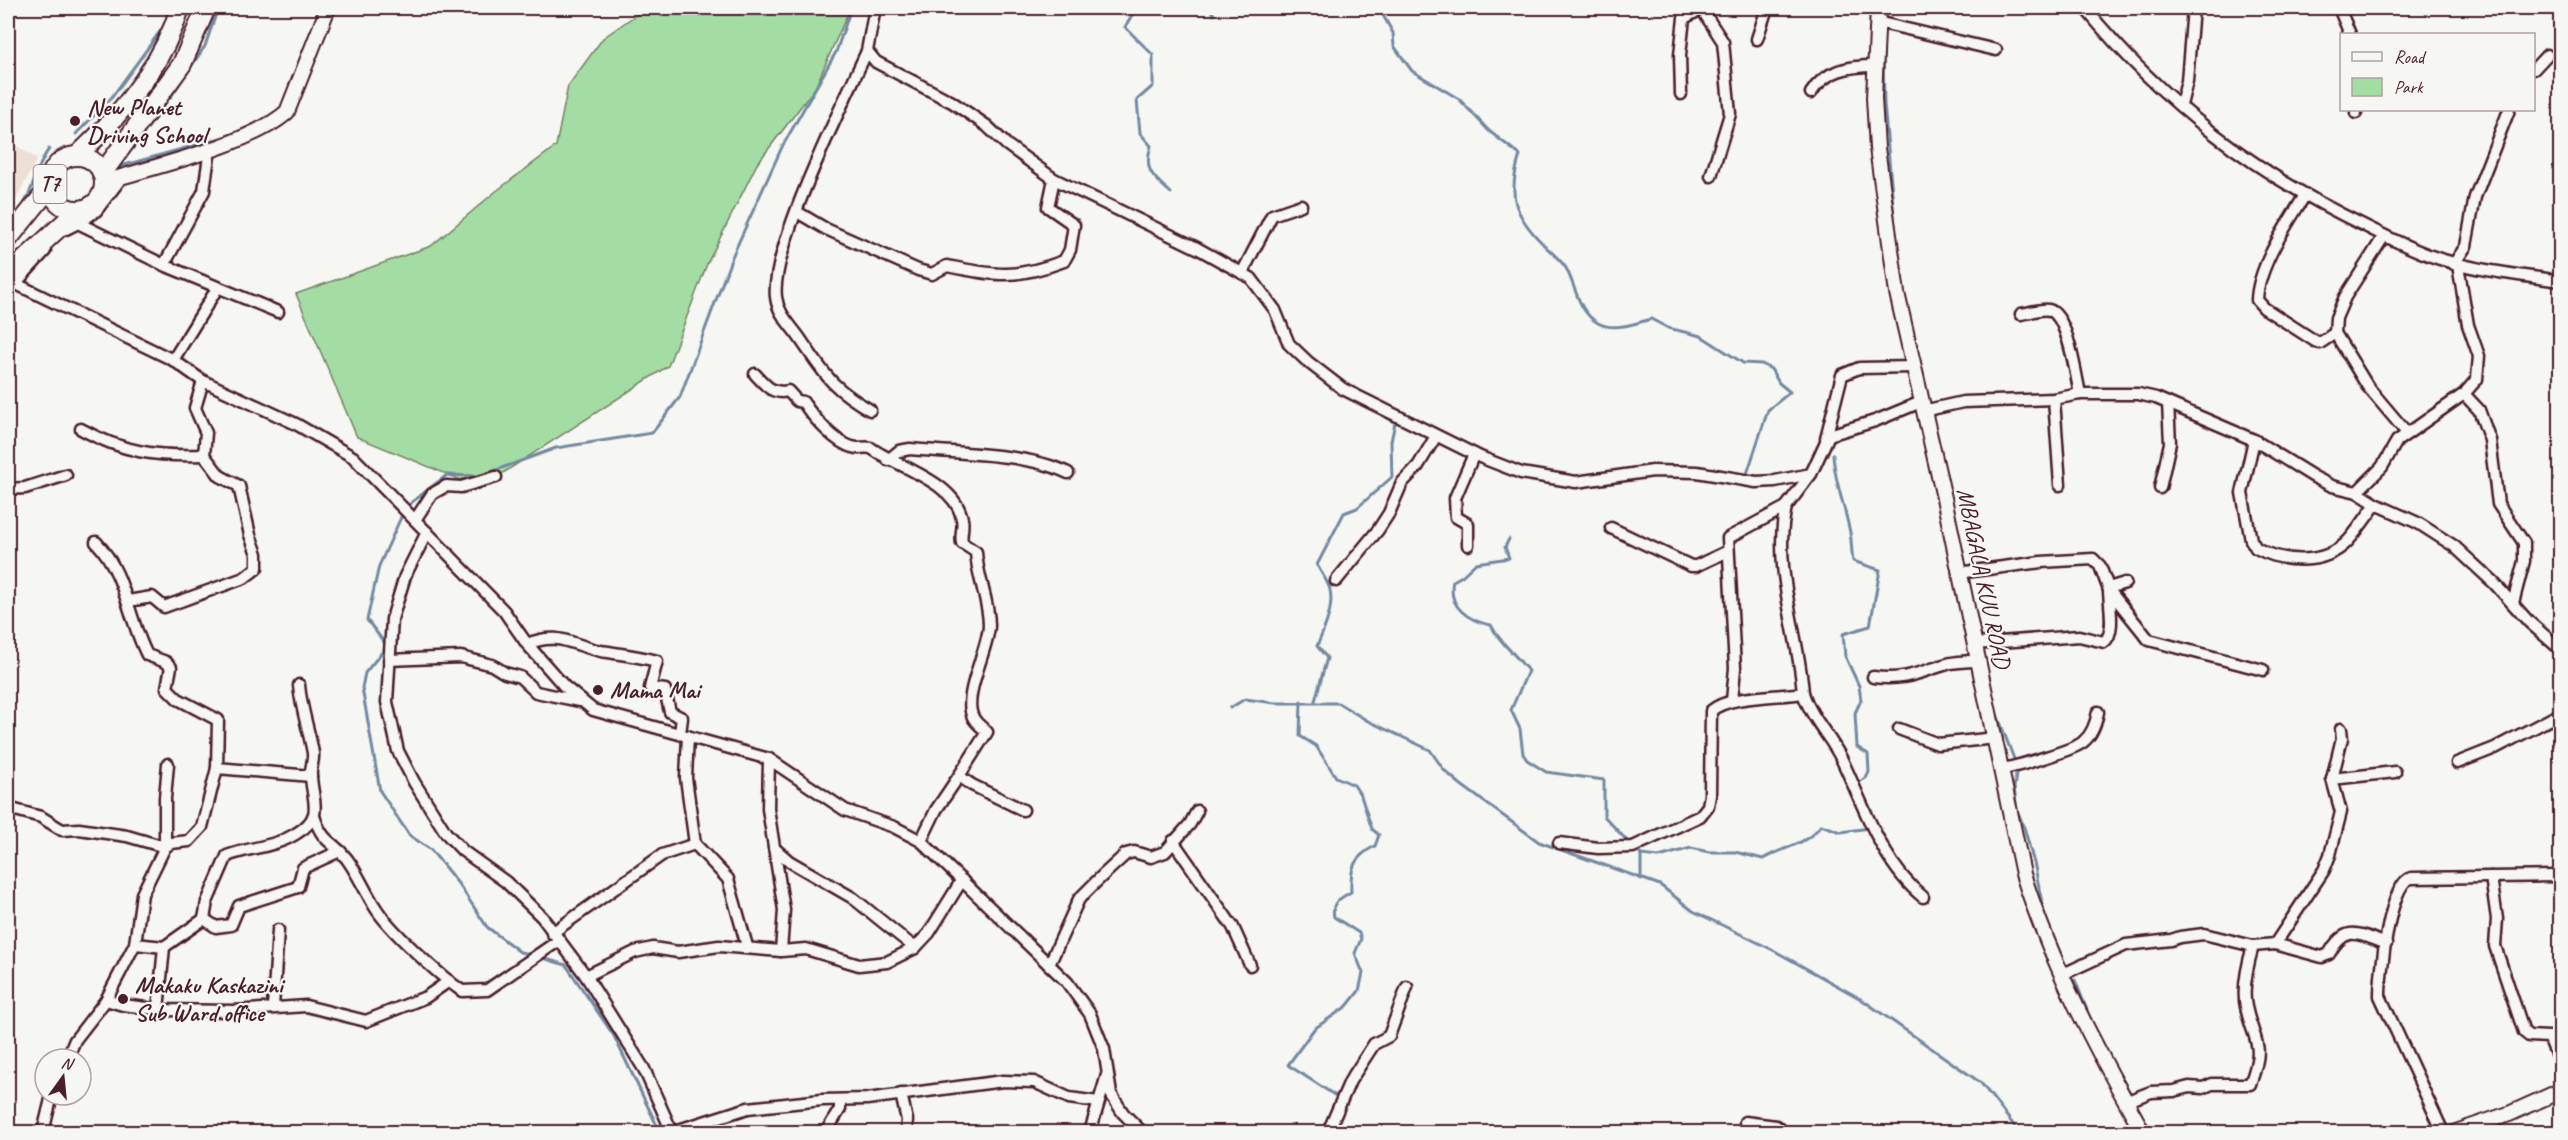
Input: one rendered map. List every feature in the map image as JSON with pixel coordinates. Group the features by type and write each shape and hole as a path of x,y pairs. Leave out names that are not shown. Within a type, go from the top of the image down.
{"highway":[{"name":"T7","path":"8,239 50,187 54,169 68,158 77,156 99,135 142,80 163,49 180,8"},
{"name":"T7","path":"10,280 97,201 103,178 182,64 206,8"},
{"name":"T7","path":"77,156 94,162 103,178"},
{"name":"T7","path":"50,187 57,201 78,216"}],"street":[{"path":"103,178 123,176 210,148 274,124 286,112 328,8"},
{"path":"870,410 843,394 824,376 778,306 775,296 778,266 797,212 867,51 875,8"},
{"path":"1681,94 1680,55 1684,18 1701,8 1723,42 1730,114 1711,176"},
{"path":"1757,39 1767,8"},
{"path":"2085,8 2144,72 2204,127 2241,156 2305,195 2384,236 2456,264 2560,281"},
{"path":"2181,105 2187,81 2193,8"},
{"path":"2338,8 2350,33"},
{"path":"1877,15 1996,50"},
{"name":"MBAGALA KUU ROAD","path":"1877,15 1875,66 1877,148 1898,293 1996,738 2023,874 2040,928 2061,975 2125,1102 2144,1132"},
{"path":"867,51 876,62 952,102 987,126 1007,145 1054,179 1242,273 1260,287 1275,310 1289,344 1308,362 1343,389 1474,454 1521,473 1576,482 1653,471 1697,472 1756,482 1775,482 1811,474"},
{"path":"2535,68 2547,55"},
{"path":"1811,93 1818,81 1827,75 1875,66"},
{"path":"2357,492 2382,467 2397,441 2464,394 2477,379 2479,363 2468,325 2456,264 2466,246 2475,197 2509,111"},
{"path":"164,265 204,191 210,148"},
{"path":"78,216 96,211 123,176"},
{"path":"797,212 826,229 918,270 932,274 947,266 992,275 1017,275 1064,261 1070,250 1074,225 1048,207 1054,179"},
{"path":"2305,195 2285,227 2266,266 2257,300 2264,308 2315,341 2320,343 2335,333"},
{"path":"1242,273 1272,215 1301,205"},
{"path":"78,216 164,265 278,312"},
{"path":"2384,236 2342,303 2336,318 2335,333 2368,387 2407,433"},
{"path":"10,280 173,360 202,381 296,424 353,457 504,611 527,644 579,701 593,710 769,759 845,810 894,827 921,841 1067,982 1090,1014 1104,1049 1111,1094 1123,1113 1142,1132"},
{"path":"173,360 218,287"},
{"path":"2021,314 2048,310 2058,319 2066,333 2080,394"},
{"path":"1732,701 1735,668 1727,542 1731,534 1786,507 1811,474 1826,438 1842,375 1859,368 1914,367"},
{"path":"755,374 772,390 781,393 788,391 797,401 803,402 813,419 839,438 855,447 871,447 888,460 920,473 945,492 955,503 963,519 962,543 976,552 977,570 989,623 987,639 970,701 972,718 987,732 936,810 921,841"},
{"path":"128,601 152,597 164,607 244,578 257,568 257,554 250,535 239,486 220,476 204,455 206,434 195,408 202,381"},
{"path":"1826,438 1922,407 1963,402 2054,399 2080,394 2138,394 2168,403 2254,440 2314,477 2332,486 2357,492 2376,504 2418,523 2454,546 2560,649"},
{"path":"2464,394 2479,410 2490,440 2498,504 2524,543 2524,561 2512,603"},
{"path":"2054,399 2060,485"},
{"path":"2160,488 2170,442 2168,403"},
{"path":"81,429 106,443 140,452 173,456 204,455"},
{"path":"1336,581 1378,530 1389,513 1402,483 1418,466 1436,436"},
{"path":"2254,440 2242,494 2251,540 2256,548 2298,561 2314,559 2345,544 2376,504"},
{"path":"888,460 899,451 910,449 1022,459 1051,465 1068,473"},
{"path":"1468,545 1468,524 1456,517 1454,505 1474,454"},
{"path":"8,489 25,488 66,475"},
{"path":"412,517 432,494 446,486 461,487 496,477"},
{"path":"1786,507 1784,536 1786,595 1803,693 1815,718 1842,761 1870,828 1908,885 1923,897"},
{"path":"1611,528 1691,566 1696,566 1728,550"},
{"path":"427,532 397,598 392,619 387,702 398,751 414,782 446,833 463,851 512,888 542,917 586,976 644,1070 672,1132 748,1108 867,1099 1018,1081 1034,1082 1069,1098 1098,1102"},
{"path":"8,808 41,817 62,830 79,829 127,836 165,847 171,843 197,836 202,827 217,768 218,720 177,699 167,688 171,667 166,662 147,655 135,633 128,601 105,551 96,542"},
{"path":"1958,573 2041,562 2093,560 2100,566 2109,590 2111,620 2109,636 2104,642 2079,636 1974,644"},
{"path":"2109,590 2112,586 2125,583"},
{"path":"2109,590 2149,640 2263,670"},
{"path":"2547,637 2560,639"},
{"path":"527,644 543,638 560,638 598,650 657,661 650,688 665,690 670,712 682,718 686,778 695,844 728,879 747,946"},
{"path":"389,660 461,657 492,665 505,673 520,677 536,692 579,701"},
{"path":"1873,677 1907,678 1948,664 1979,660"},
{"path":"299,685 302,713 314,756 311,776 316,802 314,816 319,833 340,851 362,880 375,908 462,991 487,990 662,855 695,844"},
{"path":"1558,843 1598,848 1633,847 1700,816 1708,806 1710,795 1710,713 1717,705 1732,701 1803,693"},
{"path":"2002,769 2081,744 2095,725 2098,712"},
{"path":"2457,763 2495,748 2560,714"},
{"path":"1899,729 1938,744 1996,738"},
{"path":"2275,944 2324,870 2330,855 2341,812 2332,779 2342,738 2341,729"},
{"path":"769,759 768,809 784,910 781,951"},
{"path":"72,1047 106,1000 135,944 142,894 165,847 168,764"},
{"path":"217,768 311,776"},
{"path":"2332,779 2395,772"},
{"path":"959,776 972,785 1023,810"},
{"path":"1049,965 1079,899 1126,854 1134,852 1158,856 1190,824 1197,811"},
{"path":"135,944 164,947 204,919 207,902 227,856 238,851 255,850 297,833 314,816"},
{"path":"1173,841 1233,927 1250,964"},
{"path":"774,848 789,861 854,898 915,948"},
{"path":"204,919 216,927 231,925 239,906 298,887 303,868 340,851"},
{"path":"2442,1132 2380,996 2386,944 2394,900 2399,886 2406,879 2560,876"},
{"path":"2491,877 2497,919 2495,946 2524,1032 2529,1036 2549,1037 2560,1063"},
{"path":"586,976 635,952 653,948 678,952 719,946 747,946 781,951 806,949 859,965 887,962 915,948 929,933 962,880"},
{"path":"273,1007 278,930"},
{"path":"2061,975 2126,945 2204,934 2253,946 2275,944 2322,957 2330,954 2337,939 2344,934 2360,935 2386,944"},
{"path":"2125,1102 2151,1092 2174,1091 2189,1087 2203,1088 2212,1084 2250,1084 2257,1066 2259,1046 2245,1006 2253,946"},
{"path":"158,1010 164,947"},
{"path":"106,1000 158,1010 234,1011 306,1006 366,1021 426,997 449,981"},
{"path":"1328,1132 1350,1081 1374,1044 1386,1038 1392,1030 1407,987"},
{"path":"1090,1132 1108,1070"},
{"path":"2456,1132 2509,1114 2560,1091"},
{"path":"901,1094 907,1120 906,1132"},
{"path":"826,1132 840,1109 840,1100"},
{"path":"43,1132 49,1107"},
{"path":"1745,1122 1776,1126 1784,1132"}],"shaded area":[{"path":"8,140 37,159 8,215"}],"green space":[{"path":"646,8 850,8 815,88 757,164 707,264 668,366 480,488 357,437 296,294 431,246 495,192 556,146 568,86 603,38"}],"waterway":[{"path":"170,98 205,46 218,8"},
{"path":"533,955 520,952 487,927 460,886 431,850 409,835 380,791 362,688 365,673 387,646 367,620 379,566 402,515 412,502 447,475 480,476 556,448 652,433 680,397 732,257 782,147 836,52 851,8"},
{"path":"1136,8 1125,27 1153,55 1153,86 1137,100 1140,133 1151,146 1148,161 1151,172 1171,193"},
{"path":"1210,8 1214,15"},
{"path":"1379,8 1393,33 1394,46 1412,71 1459,99 1489,131 1520,155 1514,182 1514,194 1520,214 1534,234 1566,268 1582,306 1591,318 1604,326 1611,327 1651,319 1668,328 1701,336 1743,363 1762,364 1771,369 1779,383 1790,392 1768,410 1746,477"},
{"path":"76,134 112,97 164,26"},
{"path":"1883,50 1884,104 1897,250"},
{"path":"119,166 164,106"},
{"path":"118,167 235,134"},
{"path":"24,204 41,162 49,149"},
{"path":"8,222 16,216"},
{"path":"1315,701 1327,658 1317,646 1328,619 1331,604 1328,584 1317,565 1344,513 1357,508 1392,477 1391,441 1395,423 1379,412"},
{"path":"1833,454 1837,482 1850,532 1853,561 1880,570 1870,626 1843,634 1845,656 1859,686 1861,700 1855,713 1857,747 1868,754 1869,772 1866,778 1857,783"},
{"path":"1509,539 1505,547 1509,558 1476,563 1453,581 1453,598 1468,616 1491,625 1499,638 1528,671 1511,710 1520,729 1523,754 1527,760 1546,772 1604,780 1604,816 1630,844"},
{"path":"1970,589 1978,626"},
{"path":"1982,647 1988,676"},
{"path":"1230,708 1245,699 1275,703 1338,703 1368,721 1430,750 1444,770 1460,784 1539,842 1660,885 1693,911 1773,950 1861,999 1981,1083 2019,1132"},
{"path":"1301,701 1300,736 1316,746 1336,777 1354,785 1361,796 1372,829 1379,835 1375,846 1357,859 1354,864 1351,892 1335,904 1333,912 1334,917 1359,933 1361,939 1355,953 1363,973 1359,991 1347,1006 1314,1029 1288,1065 1339,1098"},
{"path":"1995,709 2017,767 2014,788 2017,810 2035,867 2045,918 2066,966"},
{"path":"1641,855 1659,857 1691,848 1709,852 1735,852 1763,859 1809,837 1821,825 1841,832 1869,828"},
{"path":"1635,848 1641,855 1641,879"},
{"path":"539,957 566,965 614,1036 660,1132"},
{"path":"2075,980 2094,1028"},
{"path":"2108,1055 2132,1096"},
{"path":"2135,1102 2150,1132"}],"place":[{"name":"New Planet Driving School","path":"75,121"},
{"name":"Mama Mai","path":"598,690"},
{"name":"Makaku Kaskazini Sub Ward office","path":"123,999"}]}
